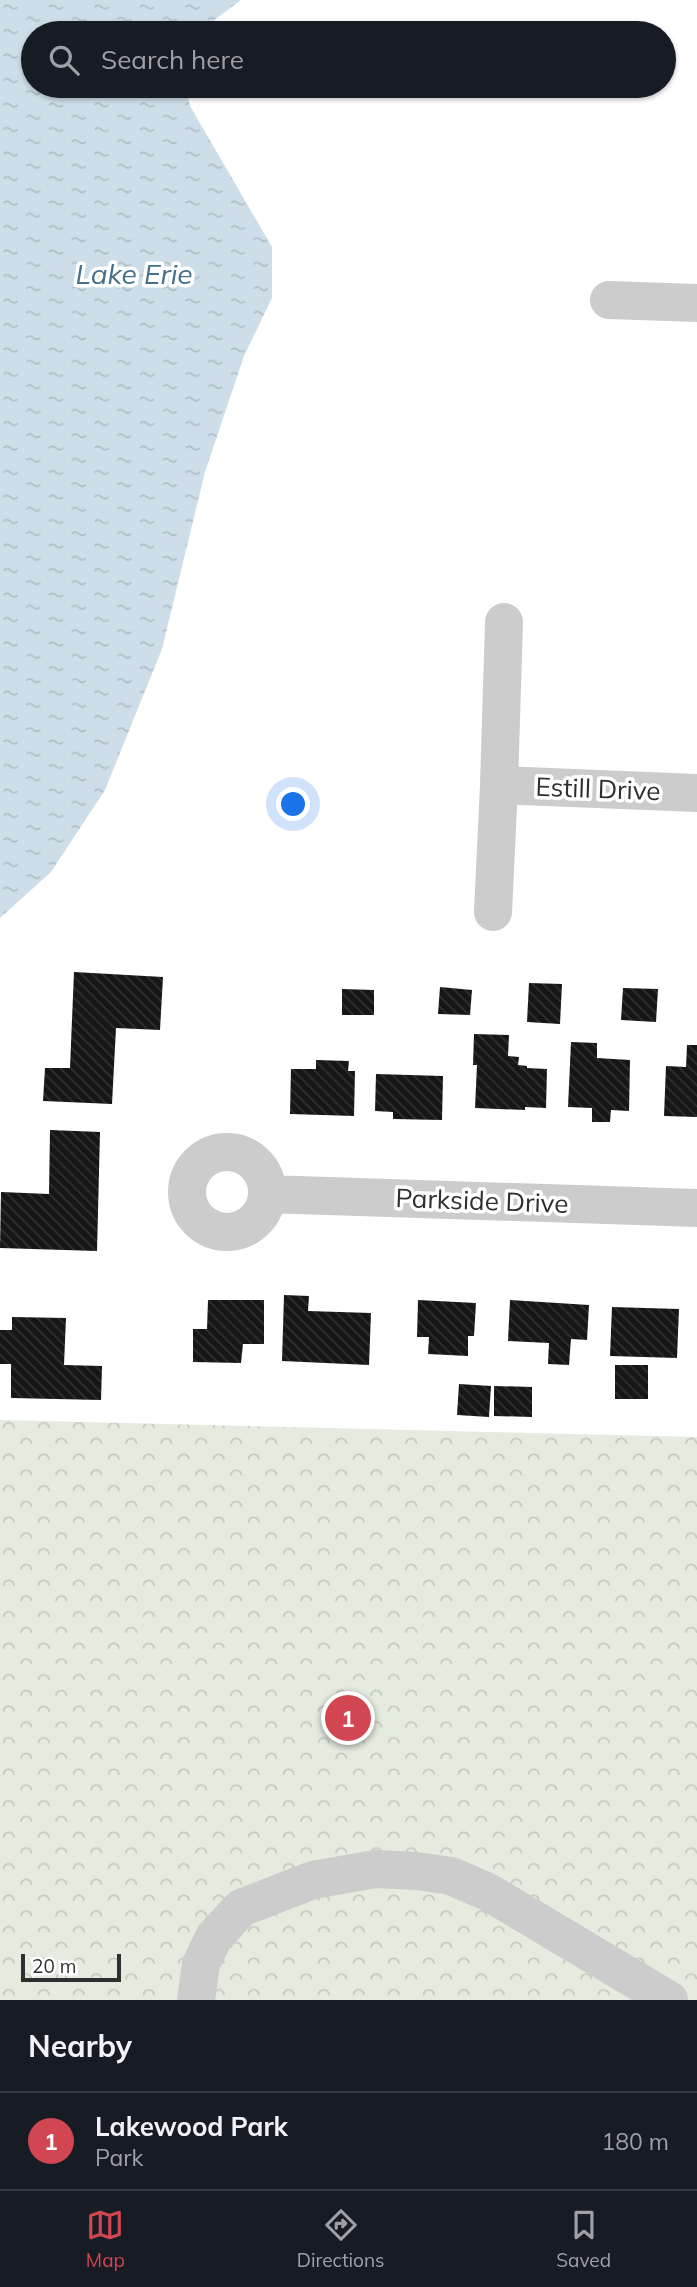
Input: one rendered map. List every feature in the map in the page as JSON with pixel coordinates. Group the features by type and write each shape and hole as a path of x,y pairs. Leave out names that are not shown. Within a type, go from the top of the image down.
{"street":[{"path":"609,300 697,303"},
{"name":"Estill Drive","path":"493,912 504,622"},
{"name":"Estill Drive","path":"499,785 697,793"},
{"name":"Parkside Drive","path":"267,1194 697,1208"},
{"path":"197,2000 201,1964 214,1937 241,1908 313,1880 375,1869 417,1871 451,1877 488,1892 669,2000"}],"green space":[{"path":"0,1420 697,1437 697,2000 0,2000"}],"water":[{"name":"Lake Erie","path":"0,0 241,0 213,21 21,21 21,98 188,98 190,106 272,247 272,298 244,356 205,472 162,649 105,790 51,872 0,918"}],"building":[{"path":"74,972 163,977 160,1030 116,1028 112,1104 43,1101 45,1068 70,1068"},
{"path":"529,983 562,984 560,1024 527,1022"},
{"path":"440,987 472,990 470,1015 438,1014"},
{"path":"623,988 658,989 656,1022 621,1020"},
{"path":"342,989 374,990 374,1015 342,1015"},
{"path":"474,1034 509,1035 508,1056 519,1057 518,1065 547,1069 546,1108 475,1108 477,1065 473,1065"},
{"path":"571,1042 597,1043 597,1058 630,1060 629,1111 611,1110 610,1122 592,1122 592,1108 568,1107"},
{"path":"687,1045 697,1045 697,1117 664,1116 666,1066 686,1067"},
{"path":"316,1060 349,1061 348,1071 355,1071 354,1116 290,1114 291,1069 316,1069"},
{"path":"376,1074 443,1076 442,1120 393,1119 393,1112 375,1111"},
{"path":"50,1130 100,1132 97,1251 0,1248 1,1192 49,1194"},
{"path":"284,1295 309,1296 308,1311 371,1313 369,1365 282,1361"},
{"path":"208,1300 264,1300 264,1344 243,1344 241,1363 193,1362 193,1329 207,1329"},
{"path":"418,1300 476,1303 474,1336 468,1336 468,1356 428,1354 429,1337 417,1337"},
{"path":"510,1300 589,1305 587,1340 571,1339 569,1365 548,1364 549,1343 508,1341"},
{"path":"612,1307 679,1309 677,1358 610,1356"},
{"path":"12,1317 66,1318 64,1365 102,1366 101,1400 11,1398 11,1364 0,1364 0,1330 12,1330"},
{"path":"615,1365 648,1365 648,1399 615,1399"},
{"path":"459,1384 491,1386 489,1417 457,1415"},
{"path":"494,1386 532,1387 532,1417 494,1416"}],"place":[{"name":"Lakewood Park","path":"348,1718"}]}
